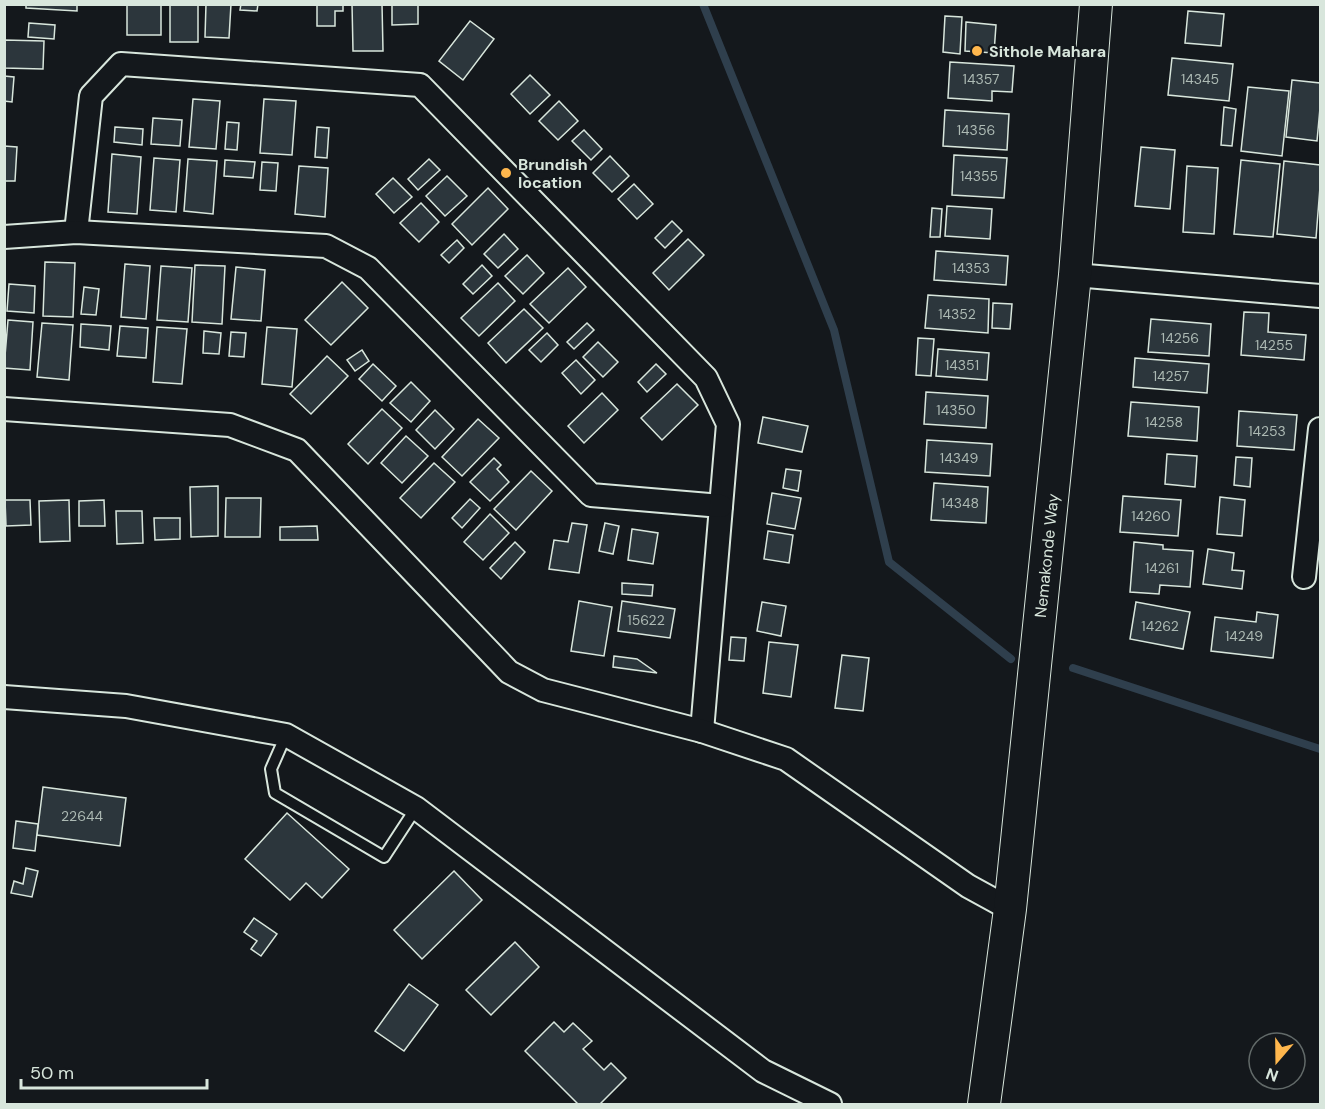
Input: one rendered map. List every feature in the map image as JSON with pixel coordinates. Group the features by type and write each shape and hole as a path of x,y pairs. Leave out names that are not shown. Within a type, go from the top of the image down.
{"street":[{"name":"Nemakonde Way","path":"984,1104 1010,909 1075,275 1095,4"},
{"path":"76,232 91,96 121,64 420,85 706,378 728,424 702,731"},
{"path":"4,237 76,232 326,246 368,268 591,495 721,506"},
{"path":"1075,275 1320,296"},
{"path":"4,409 230,425 297,450 509,672 543,690 702,731 786,759 968,886 1010,909"},
{"path":"1304,577 1320,429"},
{"path":"4,697 126,706 286,735 416,808 763,1071 830,1104"}],"lane":[{"path":"286,735 271,769 275,794 384,856 416,808"}],"building":[{"path":"26,4 77,4 77,11 26,8"},
{"path":"127,4 161,4 161,35 127,35"},
{"path":"170,4 198,4 198,42 170,42"},
{"path":"206,4 231,4 229,38 205,37"},
{"path":"241,4 258,4 257,11 240,10"},
{"path":"317,4 343,4 343,11 335,11 335,26 317,26"},
{"path":"352,4 382,4 383,51 353,51"},
{"path":"392,4 418,4 418,24 392,25"},
{"path":"1188,11 1224,14 1221,46 1185,43"},
{"path":"945,16 962,17 960,54 943,52"},
{"path":"470,21 494,39 463,80 439,61"},
{"path":"966,22 996,25 994,53 965,51"},
{"path":"29,23 55,25 54,39 28,37"},
{"path":"4,40 44,41 43,69 4,68"},
{"path":"1172,58 1233,64 1229,101 1168,95"},
{"path":"950,62 1014,66 1012,92 992,91 992,101 948,98"},
{"path":"530,75 550,95 530,114 511,94"},
{"path":"4,76 14,77 12,102 4,101"},
{"path":"1292,80 1320,83 1317,141 1286,137"},
{"path":"1248,87 1289,91 1282,156 1241,151"},
{"path":"193,99 220,101 216,149 189,147"},
{"path":"264,99 296,101 292,155 260,153"},
{"path":"559,101 578,121 558,140 539,121"},
{"path":"1224,107 1236,109 1232,146 1221,145"},
{"path":"945,110 1009,114 1007,150 943,146"},
{"path":"153,118 182,120 180,146 151,144"},
{"path":"227,122 239,123 237,150 225,149"},
{"path":"115,127 143,129 142,145 114,142"},
{"path":"317,127 329,128 327,158 315,157"},
{"path":"584,130 602,149 591,160 572,141"},
{"path":"4,146 17,147 15,181 4,181"},
{"path":"1141,147 1175,150 1170,209 1135,206"},
{"path":"112,154 141,157 137,214 108,212"},
{"path":"954,155 1007,158 1004,198 952,195"},
{"path":"610,156 629,176 612,192 593,173"},
{"path":"154,158 180,160 176,212 150,210"},
{"path":"188,159 217,161 213,214 184,211"},
{"path":"429,159 440,170 418,190 408,179"},
{"path":"225,160 255,162 253,178 224,176"},
{"path":"1241,160 1280,164 1273,237 1234,234"},
{"path":"1284,161 1320,165 1316,238 1277,234"},
{"path":"262,162 278,163 276,191 260,190"},
{"path":"299,166 328,168 325,217 295,214"},
{"path":"1187,166 1218,168 1214,234 1183,232"},
{"path":"447,176 467,196 445,216 426,196"},
{"path":"393,178 412,197 394,213 376,194"},
{"path":"634,184 653,204 637,219 618,199"},
{"path":"488,188 508,209 472,245 452,224"},
{"path":"421,203 439,222 419,242 400,223"},
{"path":"947,206 992,209 990,239 945,236"},
{"path":"932,208 942,209 940,237 930,237"},
{"path":"672,221 682,231 665,248 655,238"},
{"path":"504,234 518,249 498,268 484,254"},
{"path":"688,239 704,255 669,290 653,273"},
{"path":"457,240 464,248 449,263 441,255"},
{"path":"936,251 1008,256 1006,285 934,280"},
{"path":"527,255 544,273 523,294 505,276"},
{"path":"45,262 75,263 73,317 43,316"},
{"path":"125,264 150,266 146,319 121,317"},
{"path":"195,265 225,266 222,324 192,322"},
{"path":"482,265 492,276 473,294 463,284"},
{"path":"161,266 192,268 188,322 157,320"},
{"path":"236,267 265,270 261,321 231,319"},
{"path":"568,268 586,287 549,323 530,304"},
{"path":"342,282 368,308 331,345 305,320"},
{"path":"498,283 515,301 479,336 461,318"},
{"path":"9,284 35,286 34,313 7,311"},
{"path":"84,287 99,289 96,315 81,314"},
{"path":"928,295 989,299 988,333 925,328"},
{"path":"993,303 1012,304 1010,329 992,328"},
{"path":"524,309 543,328 506,363 488,343"},
{"path":"1244,312 1269,313 1268,332 1306,335 1304,360 1241,355"},
{"path":"1151,319 1211,324 1209,356 1148,352"},
{"path":"8,320 33,322 30,370 4,368"},
{"path":"42,323 73,325 69,380 37,377"},
{"path":"587,323 594,330 574,349 567,342"},
{"path":"81,324 111,326 109,350 80,347"},
{"path":"120,326 148,328 146,358 117,356"},
{"path":"157,327 187,329 182,384 153,382"},
{"path":"267,327 297,329 292,387 262,384"},
{"path":"204,331 221,333 219,354 203,353"},
{"path":"231,332 246,333 244,357 229,356"},
{"path":"547,333 558,345 541,362 529,350"},
{"path":"918,338 934,339 931,376 916,375"},
{"path":"598,342 618,362 603,377 583,357"},
{"path":"938,349 989,353 987,380 936,376"},
{"path":"362,350 369,361 355,371 347,360"},
{"path":"327,356 348,376 311,414 290,394"},
{"path":"1135,358 1209,364 1207,393 1133,387"},
{"path":"576,360 595,380 581,394 562,373"},
{"path":"373,364 396,386 382,401 359,379"},
{"path":"656,364 666,374 647,392 638,382"},
{"path":"411,382 430,401 411,422 390,403"},
{"path":"677,384 698,405 662,440 641,418"},
{"path":"926,392 988,396 986,428 924,424"},
{"path":"602,393 618,410 584,443 568,426"},
{"path":"1131,402 1199,407 1197,441 1128,436"},
{"path":"382,409 402,428 368,464 348,444"},
{"path":"435,410 454,429 435,449 416,430"},
{"path":"1239,411 1297,415 1294,450 1237,446"},
{"path":"763,417 808,426 802,452 758,443"},
{"path":"478,419 499,438 462,476 442,457"},
{"path":"406,436 428,456 402,483 381,463"},
{"path":"927,440 992,444 990,476 925,472"},
{"path":"1167,454 1197,456 1195,487 1165,484"},
{"path":"1236,457 1252,458 1250,487 1234,485"},
{"path":"494,458 501,465 497,469 509,482 490,501 470,482"},
{"path":"434,463 455,482 421,518 400,498"},
{"path":"786,469 801,471 798,491 783,488"},
{"path":"531,471 552,491 516,530 494,509"},
{"path":"934,483 988,487 986,523 931,520"},
{"path":"218,486 218,536 191,537 190,487"},
{"path":"772,493 801,498 795,529 767,524"},
{"path":"1123,496 1181,500 1178,536 1120,532"},
{"path":"1220,497 1245,500 1242,536 1217,534"},
{"path":"226,498 261,498 260,537 225,537"},
{"path":"470,499 480,508 462,528 452,518"},
{"path":"5,500 30,500 31,525 6,526"},
{"path":"69,500 70,541 40,542 39,501"},
{"path":"104,500 105,526 79,526 79,501"},
{"path":"116,511 142,511 143,543 117,544"},
{"path":"490,514 509,533 483,560 464,542"},
{"path":"154,518 180,518 180,539 155,540"},
{"path":"572,523 587,525 579,573 549,569 554,540 568,542"},
{"path":"605,523 619,526 613,554 599,551"},
{"path":"317,526 318,540 280,540 280,527"},
{"path":"632,529 658,533 653,564 628,560"},
{"path":"768,531 793,535 789,563 764,559"},
{"path":"515,542 525,552 501,579 490,568"},
{"path":"1134,542 1163,545 1163,549 1193,551 1190,587 1160,585 1159,594 1130,592"},
{"path":"1208,549 1234,553 1232,570 1244,571 1242,589 1203,584"},
{"path":"622,583 653,585 652,596 622,594"},
{"path":"579,601 612,607 604,656 571,651"},
{"path":"622,601 675,609 670,638 618,631"},
{"path":"762,602 786,606 781,636 757,631"},
{"path":"1136,602 1190,612 1183,649 1130,639"},
{"path":"1257,612 1278,615 1273,658 1211,651 1215,617 1256,622"},
{"path":"731,637 746,638 744,661 729,660"},
{"path":"769,642 798,645 791,697 763,693"},
{"path":"842,655 869,658 863,711 835,708"},
{"path":"614,656 637,659 657,673 613,667"},
{"path":"43,787 126,798 120,846 37,835"},
{"path":"287,813 349,869 322,898 306,883 290,900 245,859"},
{"path":"16,821 38,824 35,851 13,848"},
{"path":"26,868 38,871 32,897 11,893 14,881 23,884"},
{"path":"454,871 482,900 422,959 394,930"},
{"path":"254,918 277,934 261,956 251,949 257,941 244,932"},
{"path":"515,942 539,967 491,1015 466,990"},
{"path":"409,984 438,1005 404,1051 375,1031"},
{"path":"554,1022 564,1032 573,1023 592,1041 583,1049 604,1070 611,1063 626,1078 600,1104 578,1104 525,1051"}],"waterway":[{"path":"703,4 834,330 889,562 1011,659"},
{"path":"1073,668 1320,749"}],"place":[{"name":"Sithole Mahara","path":"977,51"},
{"name":"Brundish location","path":"506,173"}]}
